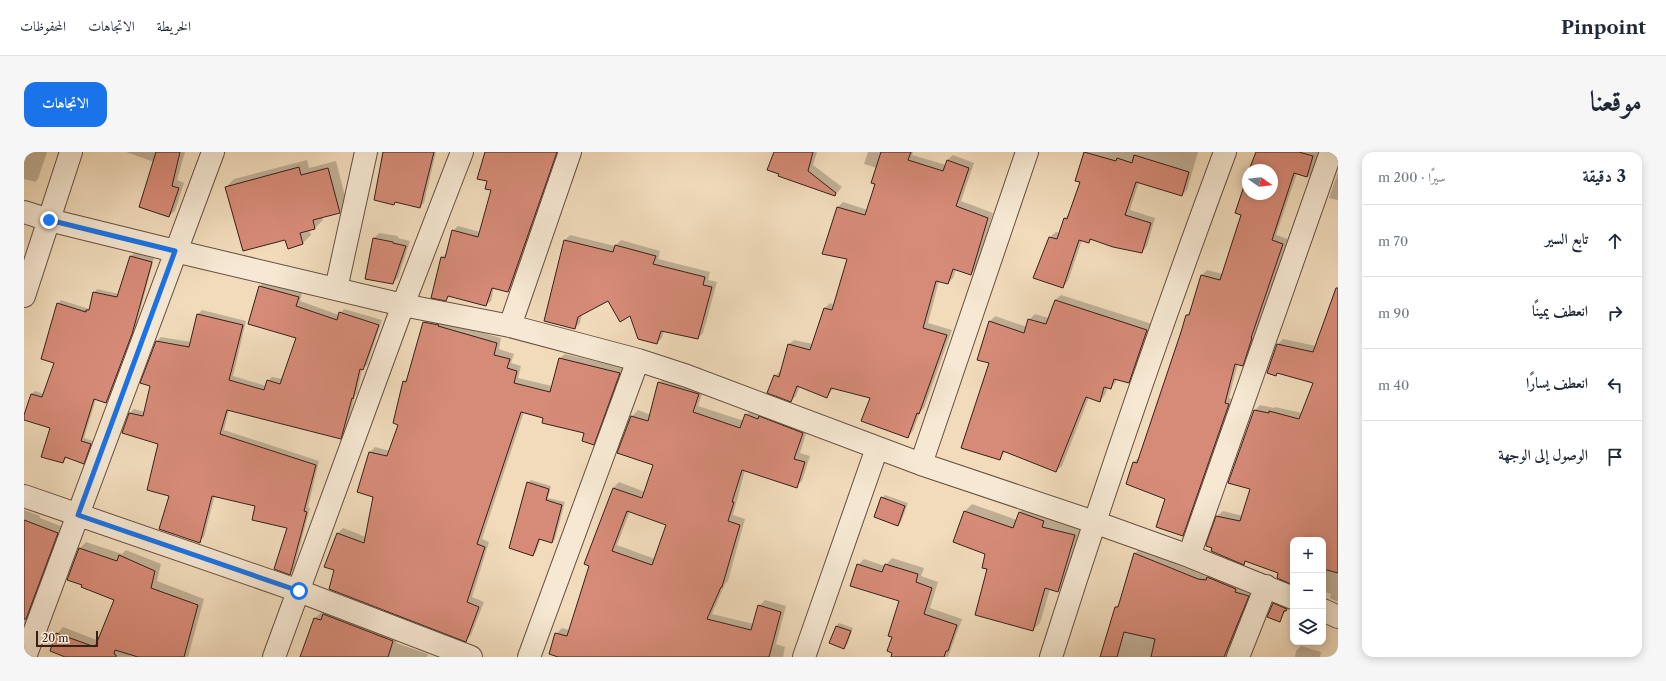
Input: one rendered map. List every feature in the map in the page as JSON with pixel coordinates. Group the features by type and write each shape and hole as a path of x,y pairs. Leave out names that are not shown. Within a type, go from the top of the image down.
{"street":[{"path":"24,296 71,152"},
{"path":"25,657 213,152"},
{"path":"336,289 366,152"},
{"path":"274,657 403,305 462,152"},
{"path":"510,326 570,152"},
{"path":"921,464 1027,152"},
{"path":"1051,657 1094,522 1195,233 1225,152"},
{"path":"1189,556 1331,152"},
{"path":"24,212 49,220 175,251 403,305 510,326 638,360 687,376 921,464 1094,522 1189,556 1290,597"},
{"path":"529,657 638,360"},
{"path":"804,657 877,448"},
{"path":"24,496 299,591 470,657"},
{"path":"1238,657 1266,586"},
{"path":"1326,611 1338,617"}],"building":[{"path":"156,152 180,152 172,186 179,188 169,217 139,207"},
{"path":"383,152 434,152 420,208 395,202 394,205 374,200"},
{"path":"485,152 557,152 508,292 492,288 486,306 448,296 446,301 431,298 441,257 445,258 452,230 478,237 491,190 485,189 487,181 477,179"},
{"path":"774,152 813,152 808,171 836,193 835,196 778,176 779,174 767,170"},
{"path":"881,152 911,152 908,160 943,171 947,160 969,168 956,206 988,218 971,275 953,269 948,284 936,281 923,328 947,335 919,414 917,413 908,438 861,421 870,398 831,388 827,398 797,386 791,402 767,393 774,375 779,377 788,344 810,350 824,308 832,310 847,259 822,254 837,207 865,215 875,184 871,183"},
{"path":"1084,152 1116,161 1117,158 1132,163 1134,155 1189,172 1182,196 1136,182 1125,215 1151,223 1142,253 1113,247 1090,239 1089,243 1079,240 1063,288 1033,278 1049,237 1057,239 1064,218 1067,219 1080,182 1075,181"},
{"path":"1256,152 1299,152 1313,156 1307,177 1294,173 1272,240 1283,244 1243,366 1235,364 1225,403 1229,404 1183,536 1156,527 1165,499 1126,484 1133,462 1137,463 1186,315 1189,315 1201,275 1220,280 1241,215 1235,213 1242,192 1242,200 1278,200 1278,164 1251,164"},
{"path":"299,167 301,175 328,168 340,213 313,220 315,229 300,233 303,244 288,249 285,240 243,251 225,187"},
{"path":"373,238 406,246 393,284 365,279"},
{"path":"564,240 613,252 615,245 656,256 653,264 705,277 703,285 712,287 698,339 661,331 657,344 638,339 630,316 620,322 608,301 578,317 575,329 544,321"},
{"path":"130,256 152,262 132,334 106,403 94,399 81,441 91,444 84,464 65,457 63,463 41,457 50,428 24,420 24,415 31,394 42,397 54,363 41,359 57,303 86,312 86,310 89,310 93,292 117,297"},
{"path":"259,286 299,297 296,306 337,320 339,312 379,325 363,370 360,369 341,439 227,410 220,434 316,465 304,511 307,512 290,575 274,569 287,528 252,520 255,506 212,496 200,543 159,529 169,496 147,490 158,444 122,433 129,413 143,416 150,386 140,383 156,341 189,347 197,314 243,325 229,380 264,390 267,380 280,384 296,338 248,324"},
{"path":"1336,288 1338,288 1338,573 1326,570 1326,537 1290,537 1290,584 1277,578 1278,573 1245,561 1244,565 1211,551 1212,548 1206,546 1206,544 1216,516 1240,521 1250,489 1228,483 1254,410 1269,413 1269,411 1299,419 1313,383 1277,373 1276,376 1267,373 1277,344 1313,352"},
{"path":"1055,300 1147,330 1129,383 1114,379 1111,389 1104,387 1100,402 1086,397 1056,472 1003,451 1000,460 961,448 989,363 977,360 989,321 1024,333 1028,319 1046,324"},
{"path":"423,322 439,325 438,326 497,343 494,355 510,359 507,368 517,371 514,383 550,392 559,358 620,373 594,445 582,441 584,433 542,423 543,418 521,412 477,544 485,547 467,602 479,607 466,642 329,589 334,570 324,567 337,533 364,543 373,497 357,492 369,452 387,456 398,425 393,423 403,381 406,382"},
{"path":"658,382 699,394 693,412 740,428 745,414 758,419 759,416 803,433 794,459 805,462 797,488 742,470 728,521 740,525 722,587 707,619 751,630 758,605 781,612 769,657 558,657 549,654 555,633 567,636 589,566 584,564 613,488 642,498 653,465 617,453 631,416 648,421","holes":["627,511 666,525 652,565 612,551"]},
{"path":"527,482 549,489 546,500 562,505 552,543 539,539 533,556 509,548"},
{"path":"881,497 905,506 898,526 874,517"},
{"path":"964,511 1013,528 1019,512 1044,521 1042,527 1075,535 1058,592 1045,588 1033,631 975,615 987,569 982,568 985,554 953,542"},
{"path":"24,520 58,533 26,619 24,619"},
{"path":"79,548 117,561 119,555 155,571 151,588 198,605 184,657 138,657 115,650 114,654 116,657 65,657 50,651 56,633 95,647 114,600 81,587 82,585 67,580"},
{"path":"1134,553 1198,579 1206,580 1207,577 1236,589 1235,592 1249,596 1224,657 1151,657 1155,639 1124,632 1117,657 1100,657 1115,607 1118,607"},
{"path":"857,564 882,572 885,564 918,574 916,582 932,588 924,614 957,625 948,651 946,651 944,657 891,657 892,653 887,651 892,637 888,636 899,601 850,586"},
{"path":"1273,603 1287,609 1284,611 1280,622 1267,617"},
{"path":"323,614 393,641 388,657 300,657 314,618 321,620"},
{"path":"836,626 851,631 844,649 829,643"}],"route":[{"path":"49,220 175,251 78,515 299,591"}]}
